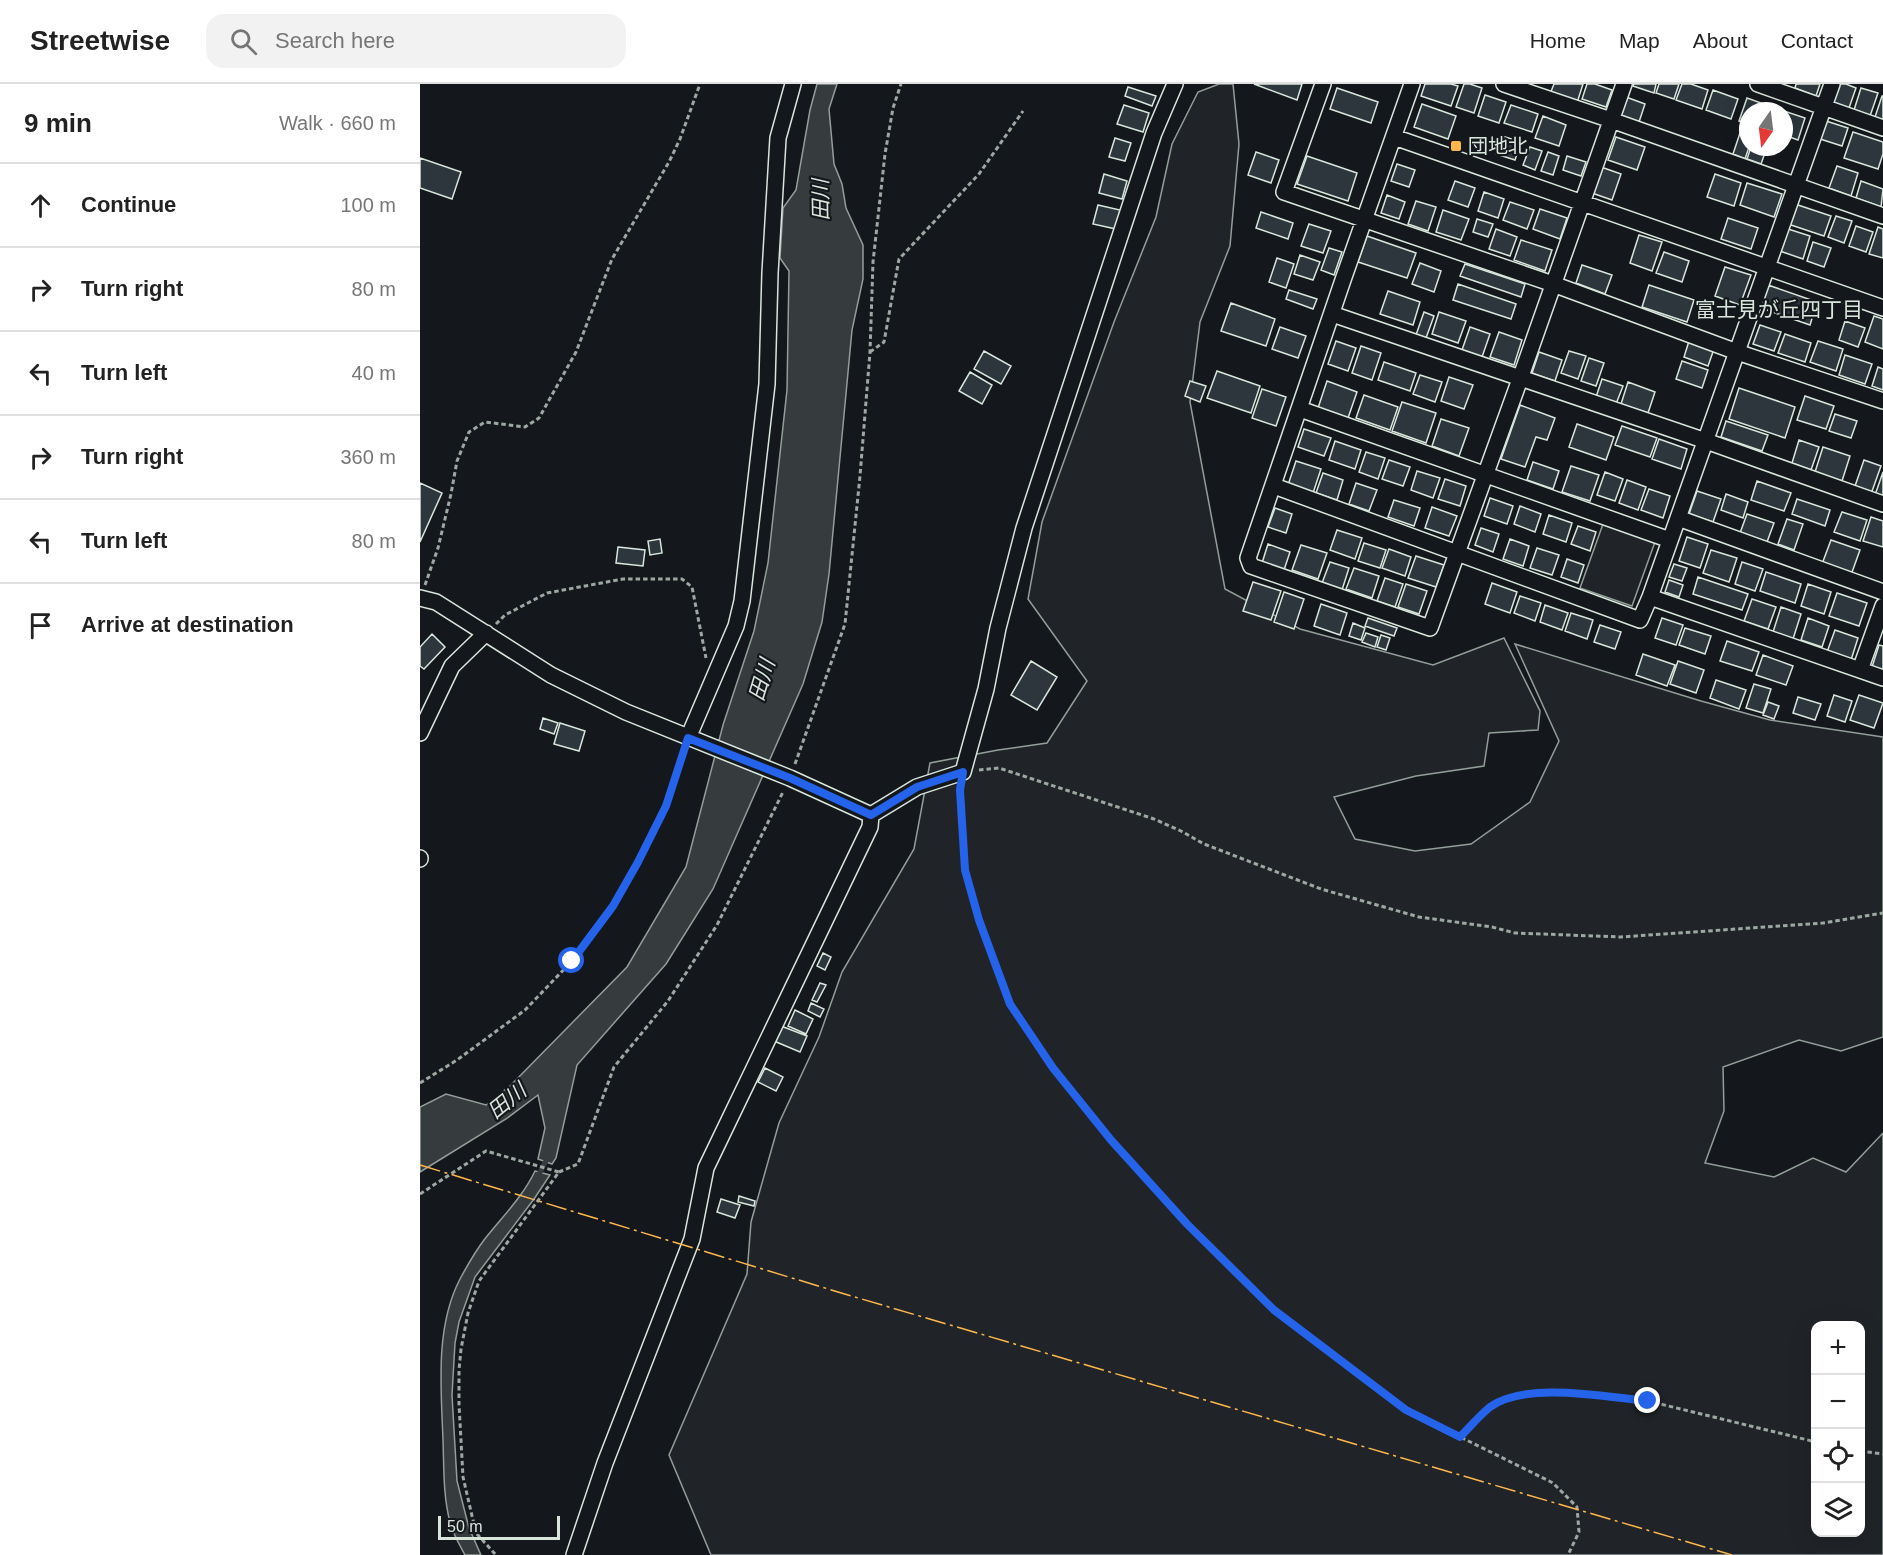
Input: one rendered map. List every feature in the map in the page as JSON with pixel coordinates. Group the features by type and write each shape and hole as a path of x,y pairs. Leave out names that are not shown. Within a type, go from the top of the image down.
{"street":[{"path":"691,739 736,626 742,601 768,384 770,273 778,138 793,84"},
{"path":"871,815 917,787 963,772 986,690 998,628 1024,528 1154,133 1175,84"},
{"path":"1323,84 1284,192 1553,284 1737,352 1883,402"},
{"path":"1412,84 1248,558 1251,566 1430,628 1624,84"},
{"path":"1504,84 1883,216"},
{"path":"1758,84 1883,128"},
{"path":"1274,486 1640,620 1832,84"},
{"path":"1394,137 1883,308"},
{"path":"1332,314 1706,441 1883,504"},
{"path":"1300,410 1670,540"},
{"path":"1678,518 1883,592"},
{"path":"1650,597 1883,678"},
{"path":"420,598 436,602 551,675 626,712 790,778 871,815"},
{"path":"1860,670 1883,606"},
{"path":"420,733 452,666 486,633"},
{"path":"574,1555 605,1463 692,1239 706,1168 870,827 871,815"}],"path":[{"path":"420,598 438,548 457,461 470,432 485,422 525,427 540,418 576,352 612,259 680,140 700,84"},
{"path":"496,1555 476,1533 463,1477 459,1370 468,1313 479,1281 559,1172 578,1164 614,1067 668,1000 717,925 790,778 845,624 870,351 873,262 885,154 893,108 901,84"},
{"path":"870,351 884,342 899,259 979,174 1023,111"},
{"path":"486,633 505,615 547,593 623,579 682,579 692,587 712,686"},
{"path":"420,1083 457,1060 525,1010 572,961 613,906 638,862 666,806 691,739"},
{"path":"1568,1555 1579,1532 1577,1507 1553,1483 1406,1410 1274,1310 1187,1224 1111,1140 1053,1068 1010,1004 979,920 965,870 960,790 963,772 999,768 1154,819 1204,844 1321,889 1419,917 1492,927 1515,933 1621,937 1823,923 1883,913"},
{"path":"420,1194 486,1151 559,1172"},
{"path":"1460,1437 1491,1406 1518,1395 1556,1392 1648,1401 1811,1441"},
{"path":"1865,1452 1883,1454"}],"shaded area":[{"path":"1219,84 1233,84 1239,144 1230,246 1200,322 1190,402 1225,589 1300,629 1433,665 1504,638 1540,711 1538,730 1489,733 1484,766 1416,776 1334,797 1355,839 1415,851 1471,844 1530,802 1559,741 1515,644 1770,720 1883,737 1883,1037 1841,1051 1799,1040 1723,1067 1724,1111 1705,1163 1774,1177 1813,1158 1846,1172 1883,1133 1883,1555 711,1555 669,1455 747,1274 751,1222 779,1123 819,1037 842,972 914,849 930,763 1047,743 1087,681 1028,599 1042,522 1114,322 1156,217 1172,144 1198,92"},
{"path":"1603,524 1655,542 1632,606 1580,588"}],"water":[{"name":"田川","path":"817,84 837,84 829,109 834,164 842,184 846,208 863,245 863,279 852,330 829,574 822,622 803,684 713,889 666,964 577,1065 556,1158 552,1164 538,1159 545,1128 538,1095 506,1119 420,1172 420,1107 446,1094 486,1105 511,1085 627,967 686,867 723,725 754,631 768,563 787,390 789,271 780,258 783,208 796,190 810,110"},
{"path":"535,1171 550,1175 475,1277 459,1322 455,1343 452,1395 457,1481 469,1528 481,1555 465,1555 451,1526 445,1492 441,1379 443,1337 452,1298 471,1259 518,1199"}],"building":[{"path":"1254,84 1302,84 1297,100"},
{"path":"1425,84 1458,86 1451,106 1421,96"},
{"path":"1464,84 1482,88 1474,113 1456,107"},
{"path":"1554,84 1583,84 1577,103 1550,94"},
{"path":"1587,84 1595,84 1612,90 1606,107 1582,99"},
{"path":"1634,84 1656,84 1654,93 1633,86"},
{"path":"1659,84 1679,84 1674,99 1656,93"},
{"path":"1682,84 1691,84 1708,90 1702,109 1676,100"},
{"path":"1796,84 1820,84 1816,96 1795,88"},
{"path":"1837,84 1846,84 1856,88 1849,108 1831,102"},
{"path":"1128,87 1156,96 1152,106 1125,96"},
{"path":"1337,88 1378,102 1371,123 1330,109"},
{"path":"1861,88 1878,93 1870,116 1854,110"},
{"path":"1713,90 1738,99 1731,119 1706,110"},
{"path":"1485,95 1506,102 1499,123 1478,116"},
{"path":"1883,96 1883,120 1875,117"},
{"path":"1626,97 1645,104 1639,122 1620,116"},
{"path":"1747,98 1758,102 1746,102"},
{"path":"1422,104 1456,116 1448,139 1414,127"},
{"path":"1124,105 1149,113 1143,132 1117,124"},
{"path":"1511,105 1538,114 1532,132 1504,123"},
{"path":"1793,114 1805,118 1798,140 1793,138"},
{"path":"1543,116 1566,125 1559,146 1535,138"},
{"path":"1823,120 1848,128 1842,146 1817,138"},
{"path":"1853,132 1883,142 1883,154 1878,169 1844,158"},
{"path":"1502,136 1521,142 1515,160 1496,154"},
{"path":"1739,136 1739,156 1746,156 1745,159 1733,154"},
{"path":"1616,137 1645,147 1637,170 1608,160"},
{"path":"1115,138 1131,143 1125,161 1109,157"},
{"path":"1530,147 1542,151 1535,170 1523,165"},
{"path":"1256,152 1279,160 1271,183 1248,175"},
{"path":"1548,152 1559,156 1553,175 1541,171"},
{"path":"1307,156 1357,173 1348,201 1297,184"},
{"path":"1567,156 1586,162 1581,176 1563,170"},
{"path":"1748,156 1764,156 1761,164 1747,159"},
{"path":"420,158 461,172 452,199 420,188"},
{"path":"1397,164 1415,170 1409,187 1391,181"},
{"path":"1837,166 1858,173 1851,196 1829,188"},
{"path":"1601,167 1621,174 1612,200 1592,193"},
{"path":"1104,174 1127,181 1122,199 1099,193"},
{"path":"1715,174 1741,183 1734,206 1707,197"},
{"path":"1455,181 1475,188 1468,207 1448,200"},
{"path":"1861,181 1883,189 1881,207 1856,198"},
{"path":"1747,183 1782,194 1774,217 1740,205"},
{"path":"1484,192 1504,199 1498,218 1478,211"},
{"path":"1387,195 1405,202 1399,219 1381,213"},
{"path":"1416,201 1436,207 1428,231 1408,224"},
{"path":"1510,202 1534,210 1527,229 1503,220"},
{"path":"1795,204 1831,216 1824,236 1788,224"},
{"path":"1098,205 1120,210 1116,229 1093,224"},
{"path":"1540,209 1567,218 1560,239 1533,229"},
{"path":"1443,210 1469,219 1461,240 1436,232"},
{"path":"1261,212 1293,223 1288,239 1256,228"},
{"path":"1836,216 1852,221 1844,243 1828,237"},
{"path":"1728,218 1758,228 1751,249 1721,239"},
{"path":"1477,219 1493,224 1488,237 1473,232"},
{"path":"1309,224 1331,231 1323,253 1301,246"},
{"path":"1856,226 1873,232 1866,252 1849,246"},
{"path":"1878,227 1883,229 1883,258 1869,254"},
{"path":"1785,228 1810,236 1803,259 1777,250"},
{"path":"1496,229 1517,237 1510,256 1489,249"},
{"path":"1639,235 1662,242 1652,271 1630,263"},
{"path":"1367,236 1416,253 1407,278 1358,262"},
{"path":"1521,240 1552,250 1545,271 1514,260"},
{"path":"1813,242 1831,248 1824,267 1807,261"},
{"path":"1329,248 1342,252 1334,275 1321,270"},
{"path":"1664,252 1689,261 1682,282 1656,273"},
{"path":"1300,255 1320,262 1313,280 1294,274"},
{"path":"1277,258 1294,264 1286,288 1269,282"},
{"path":"1420,263 1441,271 1434,292 1412,284"},
{"path":"1465,264 1525,284 1521,297 1460,276"},
{"path":"1582,265 1612,275 1605,294 1576,283"},
{"path":"1725,267 1751,275 1740,305 1715,296"},
{"path":"1458,284 1516,304 1511,319 1453,300"},
{"path":"1649,285 1694,300 1687,322 1642,307"},
{"path":"1768,285 1817,302 1810,325 1761,308"},
{"path":"1289,290 1317,299 1313,309 1286,299"},
{"path":"1388,291 1420,302 1413,325 1380,314"},
{"path":"1231,303 1275,319 1266,346 1221,331"},
{"path":"1424,312 1434,316 1426,338 1416,335"},
{"path":"1439,312 1466,321 1458,343 1432,334"},
{"path":"1874,316 1883,319 1883,349 1865,342"},
{"path":"1845,321 1865,328 1858,347 1839,340"},
{"path":"1760,325 1781,332 1774,351 1753,344"},
{"path":"1280,327 1306,336 1298,358 1272,349"},
{"path":"1470,327 1490,334 1482,357 1462,350"},
{"path":"1499,332 1522,340 1514,365 1490,357"},
{"path":"1785,334 1811,343 1805,362 1778,353"},
{"path":"1336,341 1356,348 1348,371 1328,364"},
{"path":"1689,341 1714,349 1708,366 1684,357"},
{"path":"1818,341 1843,349 1836,371 1810,362"},
{"path":"1361,346 1381,353 1372,380 1352,373"},
{"path":"984,351 1011,366 1001,384 974,369"},
{"path":"1569,351 1586,356 1578,379 1561,373"},
{"path":"1539,352 1562,360 1555,381 1532,373"},
{"path":"1845,355 1872,364 1865,384 1839,375"},
{"path":"1589,358 1604,363 1596,386 1581,381"},
{"path":"1682,361 1708,370 1702,388 1676,379"},
{"path":"1384,362 1416,373 1410,391 1378,380"},
{"path":"1878,367 1883,369 1883,390 1872,386"},
{"path":"1217,371 1260,386 1251,413 1207,398"},
{"path":"970,372 992,385 982,404 959,391"},
{"path":"1420,375 1442,382 1435,402 1413,394"},
{"path":"1449,377 1473,385 1464,409 1441,401"},
{"path":"1602,379 1623,386 1616,404 1596,397"},
{"path":"1190,381 1206,386 1200,402 1185,396"},
{"path":"1327,381 1357,392 1348,418 1318,408"},
{"path":"1628,382 1655,392 1648,413 1621,404"},
{"path":"1739,388 1795,407 1785,438 1729,419"},
{"path":"1262,389 1286,397 1276,426 1252,418"},
{"path":"1364,395 1398,407 1390,430 1356,418"},
{"path":"1805,396 1834,406 1826,429 1797,420"},
{"path":"1402,402 1436,413 1426,443 1392,431"},
{"path":"1520,405 1555,418 1547,440 1536,437 1525,467 1501,459"},
{"path":"1835,414 1857,421 1851,438 1829,431"},
{"path":"1441,419 1469,428 1459,456 1432,446"},
{"path":"1726,421 1768,435 1762,451 1721,437"},
{"path":"1577,424 1614,437 1606,460 1569,447"},
{"path":"1622,426 1657,438 1650,457 1615,445"},
{"path":"1304,429 1331,438 1324,456 1298,447"},
{"path":"1659,439 1687,449 1681,469 1652,459"},
{"path":"1799,440 1819,447 1811,470 1792,463"},
{"path":"1335,441 1361,450 1355,469 1329,460"},
{"path":"1823,447 1850,456 1842,481 1815,472"},
{"path":"1366,452 1385,458 1378,479 1359,472"},
{"path":"1389,460 1410,467 1403,486 1382,479"},
{"path":"1864,460 1881,466 1871,494 1854,489"},
{"path":"1296,461 1321,469 1313,493 1288,485"},
{"path":"1533,462 1559,471 1553,489 1527,480"},
{"path":"1571,466 1599,475 1590,501 1562,492"},
{"path":"1417,471 1440,478 1433,498 1411,490"},
{"path":"1605,472 1623,479 1615,501 1597,495"},
{"path":"1883,472 1883,498 1875,495"},
{"path":"1323,473 1343,480 1337,500 1316,493"},
{"path":"1445,479 1466,486 1460,506 1438,499"},
{"path":"1627,480 1646,487 1638,510 1619,503"},
{"path":"1757,481 1791,493 1784,511 1751,500"},
{"path":"420,483 442,493 420,542"},
{"path":"1356,483 1377,490 1369,511 1349,504"},
{"path":"1649,489 1670,496 1663,518 1641,510"},
{"path":"1697,491 1721,499 1713,522 1689,514"},
{"path":"1726,494 1748,502 1743,518 1721,510"},
{"path":"1490,498 1513,506 1507,524 1484,516"},
{"path":"1797,499 1830,510 1825,526 1792,514"},
{"path":"1394,500 1420,508 1414,526 1388,517"},
{"path":"1520,506 1541,514 1535,532 1514,524"},
{"path":"1432,507 1457,516 1449,536 1425,528"},
{"path":"1275,508 1292,514 1286,533 1268,527"},
{"path":"1842,512 1867,520 1860,541 1834,532"},
{"path":"1747,514 1774,523 1767,542 1740,533"},
{"path":"1549,515 1572,523 1566,542 1543,534"},
{"path":"1871,517 1883,521 1883,547 1863,541"},
{"path":"1787,519 1803,524 1794,550 1778,544"},
{"path":"1578,526 1596,532 1590,551 1571,544"},
{"path":"1481,528 1499,534 1493,552 1475,545"},
{"path":"1337,530 1362,538 1355,559 1330,550"},
{"path":"1687,537 1708,544 1700,568 1679,561"},
{"path":"660,539 662,553 650,555 648,541"},
{"path":"1510,539 1529,546 1523,566 1503,559"},
{"path":"1831,540 1860,550 1851,575 1822,564"},
{"path":"1364,543 1386,550 1380,568 1358,561"},
{"path":"1268,544 1290,552 1284,570 1262,563"},
{"path":"1301,545 1327,553 1318,579 1292,570"},
{"path":"618,547 645,550 643,566 616,563"},
{"path":"1537,548 1559,555 1552,575 1530,568"},
{"path":"1389,549 1411,557 1405,576 1382,568"},
{"path":"1711,550 1737,558 1729,582 1703,573"},
{"path":"1416,556 1444,565 1436,587 1408,578"},
{"path":"1567,559 1584,565 1578,583 1561,577"},
{"path":"1330,562 1349,568 1342,590 1322,583"},
{"path":"1742,562 1763,569 1755,591 1735,584"},
{"path":"1674,564 1687,568 1682,581 1669,577"},
{"path":"1354,568 1379,576 1372,598 1346,589"},
{"path":"1766,572 1801,584 1795,603 1760,591"},
{"path":"1698,577 1748,594 1742,610 1693,594"},
{"path":"1385,578 1403,584 1395,607 1377,601"},
{"path":"1669,580 1683,585 1679,597 1665,592"},
{"path":"1253,582 1281,591 1271,620 1243,611"},
{"path":"1492,583 1517,592 1510,613 1485,604"},
{"path":"1406,584 1427,591 1419,614 1398,607"},
{"path":"1808,584 1831,592 1824,614 1801,606"},
{"path":"1284,592 1304,599 1294,629 1274,622"},
{"path":"1837,593 1867,603 1859,626 1829,616"},
{"path":"1520,596 1541,603 1535,621 1514,613"},
{"path":"1752,599 1776,607 1768,629 1744,621"},
{"path":"1321,604 1347,613 1340,635 1314,626"},
{"path":"1545,605 1568,613 1562,630 1540,622"},
{"path":"1781,607 1801,614 1793,639 1773,632"},
{"path":"1571,613 1593,620 1587,639 1565,631"},
{"path":"1368,618 1397,628 1394,636 1365,626"},
{"path":"1662,618 1683,625 1676,645 1655,638"},
{"path":"1808,618 1829,626 1822,647 1801,640"},
{"path":"1353,623 1365,628 1361,640 1349,636"},
{"path":"1600,625 1621,632 1615,649 1594,642"},
{"path":"1685,628 1711,636 1705,654 1679,645"},
{"path":"1835,630 1858,638 1851,660 1827,652"},
{"path":"1366,633 1378,637 1375,647 1362,642"},
{"path":"432,634 445,647 424,669 420,666 420,647"},
{"path":"1381,635 1390,638 1386,650 1377,647"},
{"path":"1727,641 1759,652 1752,671 1720,661"},
{"path":"1879,645 1883,646 1883,671 1872,667"},
{"path":"1643,654 1675,665 1667,686 1636,675"},
{"path":"1763,655 1793,666 1786,685 1756,675"},
{"path":"1031,661 1057,677 1037,710 1011,695"},
{"path":"1678,661 1704,670 1696,693 1670,684"},
{"path":"1716,680 1746,690 1739,709 1710,698"},
{"path":"1754,684 1771,689 1763,713 1746,708"},
{"path":"1834,695 1852,701 1845,722 1827,716"},
{"path":"1859,695 1883,703 1874,728 1850,720"},
{"path":"1798,697 1821,704 1815,720 1793,713"},
{"path":"1768,702 1779,706 1774,719 1763,715"},
{"path":"543,718 558,723 554,734 540,729"},
{"path":"560,723 585,731 579,751 554,744"},
{"path":"823,953 831,957 825,970 817,966"},
{"path":"820,983 826,985 817,1002 812,1000"},
{"path":"811,1003 824,1009 820,1017 808,1011"},
{"path":"795,1010 813,1019 806,1034 788,1026"},
{"path":"781,1026 807,1036 800,1052 774,1041"},
{"path":"765,1068 783,1077 776,1091 758,1082"},
{"path":"739,1196 755,1201 754,1206 738,1202"},
{"path":"721,1199 740,1205 735,1218 717,1212"}],"waterway":[{"path":"537,1178 548,1157"}],"power":[{"path":"420,1165 848,1295 1732,1555"}],"place":[{"name":"団地北","path":"1456,146"}],"district":[{"name":"富士見が丘四丁目","path":"1779,310"}],"route":[{"path":"572,961 613,906 638,862 666,806 688,738 790,778 871,815 917,787 963,772 960,790 965,870 979,920 1010,1004 1053,1068 1111,1140 1187,1224 1274,1310 1406,1410 1460,1437 1491,1406 1518,1395 1556,1392 1648,1401"}]}
